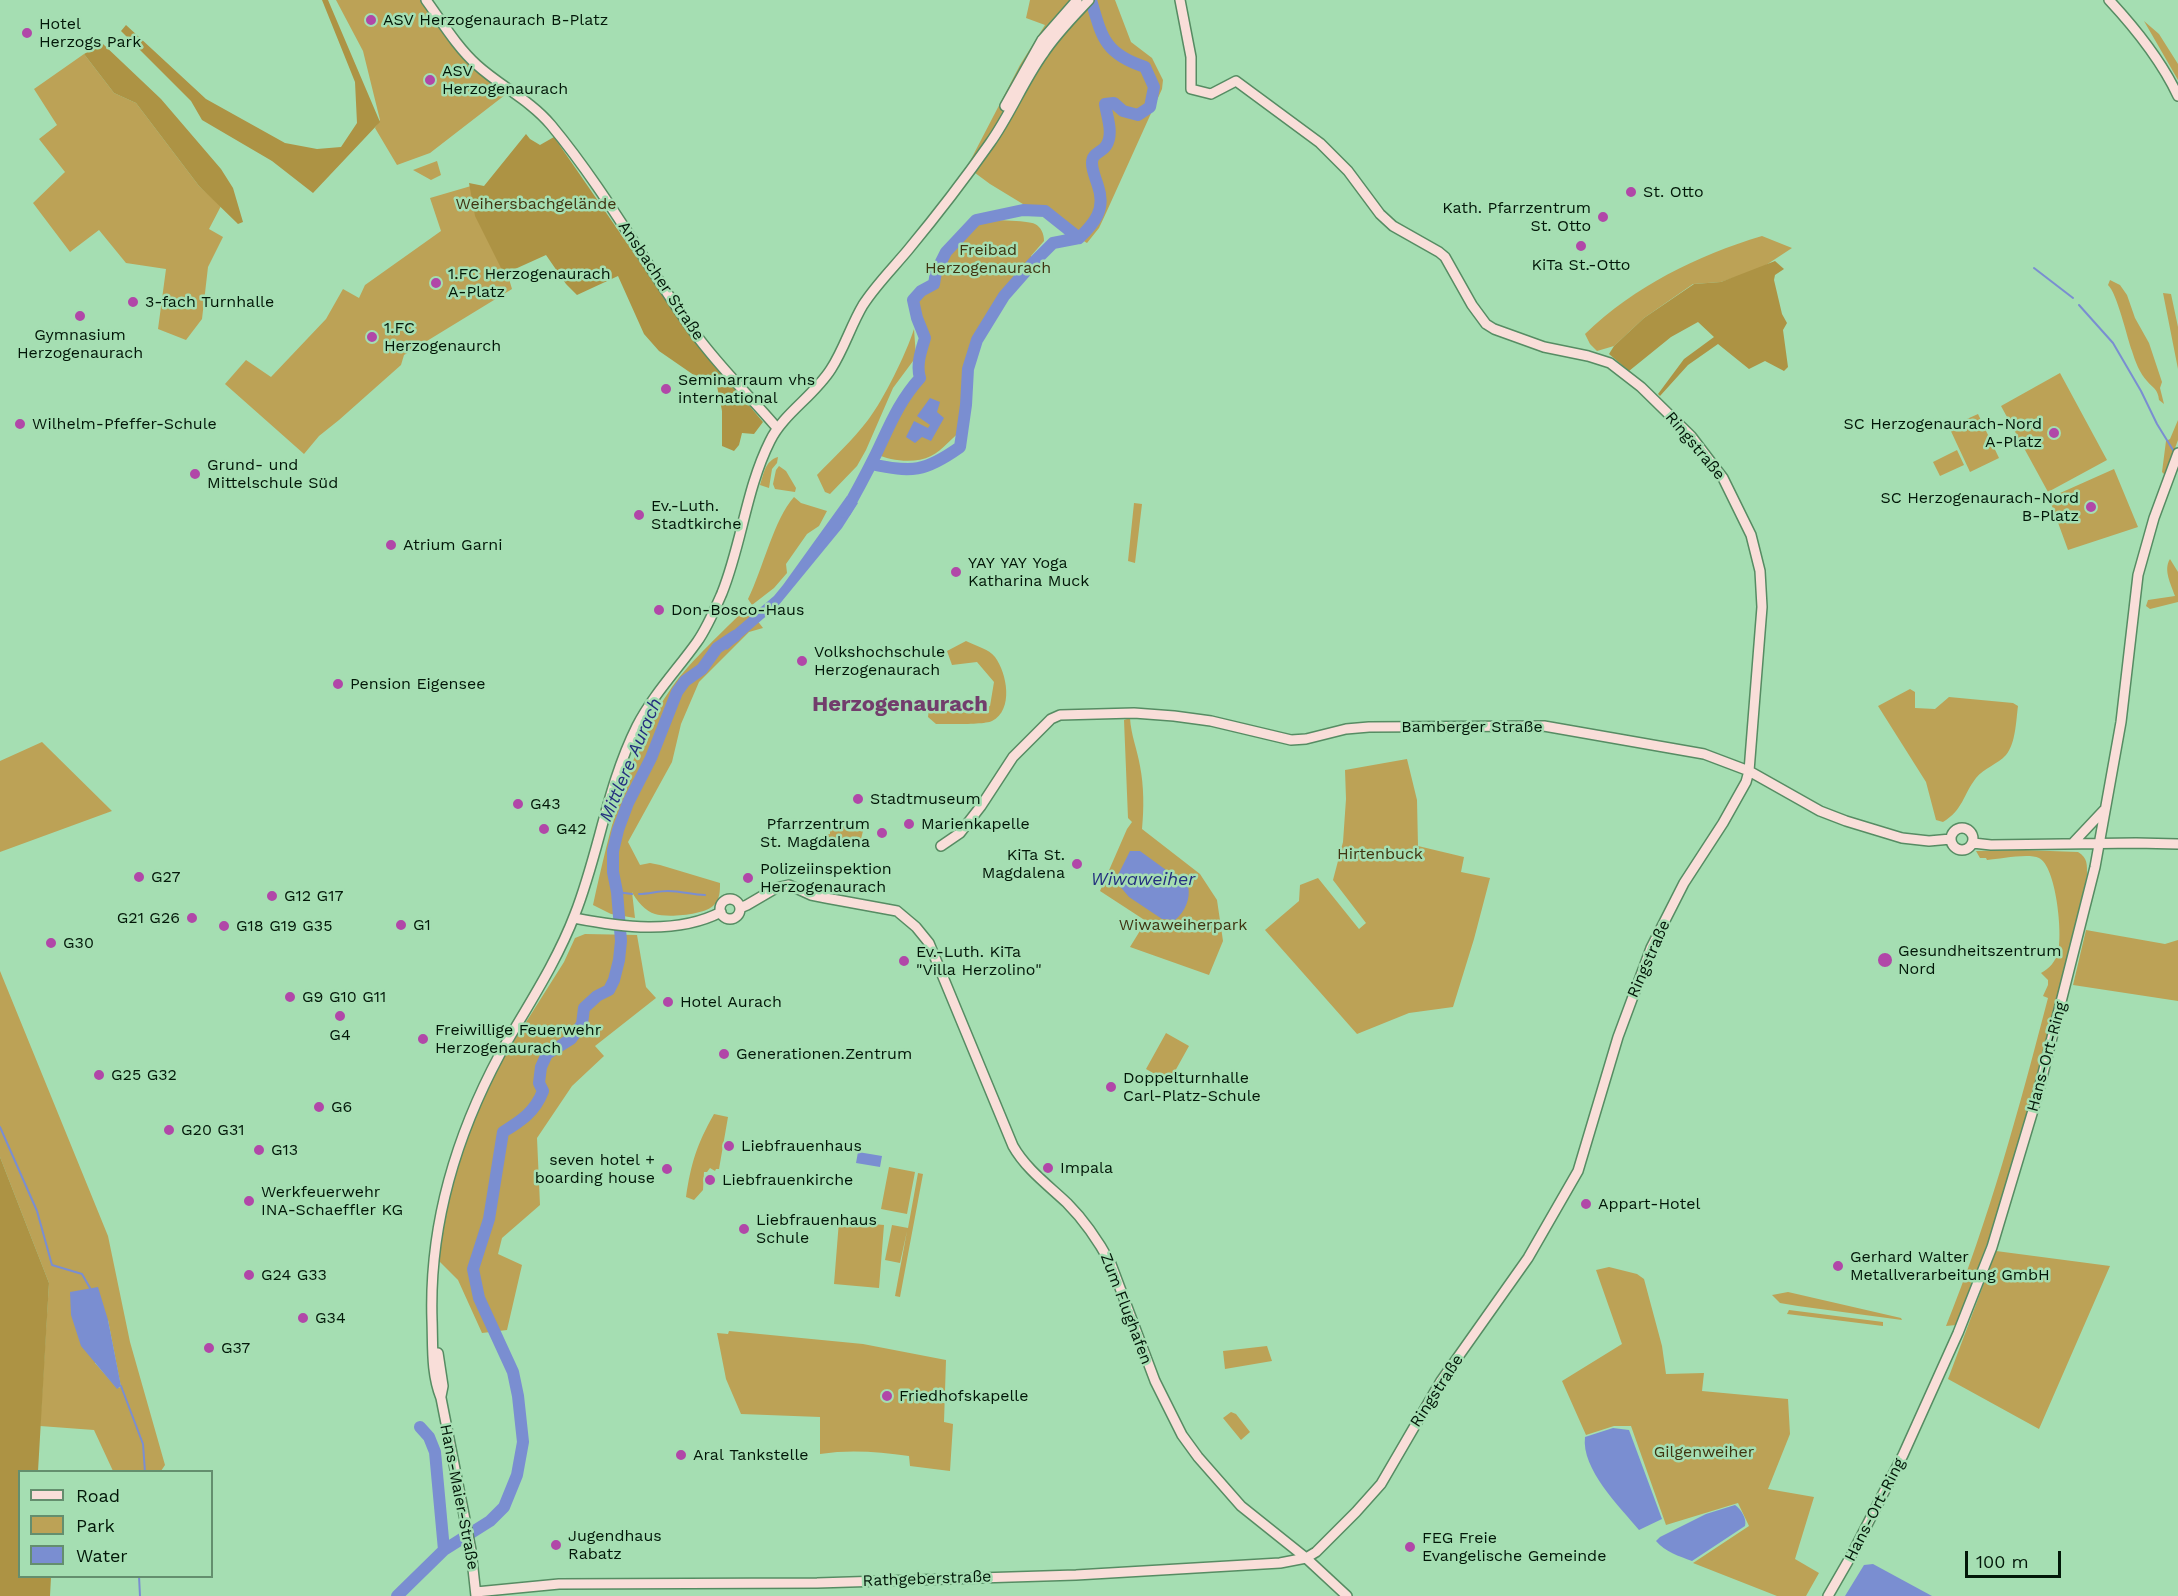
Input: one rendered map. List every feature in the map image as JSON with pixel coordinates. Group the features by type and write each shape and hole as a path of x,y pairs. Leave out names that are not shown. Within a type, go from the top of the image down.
{"street":[{"name":"Ansbacher Straße","path":"426,0 476,64 519,96 549,123 584,168 668,296 713,358 777,428"},
{"name":"Hans-Maier-Straße","path":"476,1594 471,1550 434,1369 433,1329 434,1256 442,1208 453,1161 474,1106 574,918 594,862 610,799 626,750 649,706 666,680 699,639 714,609 728,576 755,477 777,428 814,391 839,357 862,307 956,192 994,137 1040,58 1089,0"},
{"name":"Ringstraße","path":"1180,0 1191,57 1191,89 1211,94 1236,81 1320,143 1348,171 1380,214 1393,226 1440,252 1486,324 1545,347 1588,356 1618,369 1641,387 1691,436 1723,478 1751,535 1762,589 1749,771 1735,802 1684,883 1651,948 1615,1045 1578,1171 1514,1280 1441,1381 1381,1484 1355,1514 1316,1552 1306,1558"},
{"path":"2109,0 2156,58 2178,96"},
{"name":"Hans-Maier-Straße","path":"981,156 989,135 1042,40 1074,3"},
{"name":"Hans-Ort-Ring","path":"1828,1596 1903,1455 1958,1333 1992,1247 2037,1097 2100,844 2124,699 2138,575 2154,518 2178,453"},
{"name":"Bamberger Straße","path":"941,846 960,833 1013,757 1051,719 1060,715 1156,714 1211,721 1291,740 1306,739 1346,729 1369,727 1525,725 1556,728 1704,754 1749,771 1820,811 1855,824 1902,837 1929,840 1950,839"},
{"path":"2072,844 2106,808"},
{"name":"Bamberger Straße","path":"1950,839 1955,830 1966,828 1973,836 1973,843"},
{"name":"Bamberger Straße","path":"1950,839 1959,849 1966,849 1973,843 1990,845 2178,844"},
{"name":"Zum Flughafen","path":"740,908 783,885 795,887 811,895 897,911 924,936 1011,1143 1023,1161 1069,1204 1102,1247 1119,1284 1155,1381 1182,1435 1241,1506 1306,1558 1347,1596"},
{"path":"728,899 737,902 740,908 738,915 732,918 725,917 721,912 721,904 728,899"},
{"path":"574,918 641,926 690,923 721,912"},
{"name":"Rathgeberstraße","path":"476,1594 586,1584 817,1583 1076,1575 1264,1564 1306,1558"}],"green space":[{"path":"322,0 328,0 380,122 313,193 272,161 202,120 191,101 121,31 126,25 206,99 285,143 317,149 341,147 357,123 355,82"},
{"name":"ASV Herzogenaurach","path":"336,0 423,0 474,66 505,95 430,153 397,165 375,128 380,120 363,51"},
{"path":"1030,0 1115,0 1131,42 1152,58 1163,80 1162,89 1106,213 1099,228 1087,243 990,184 967,167 1020,65 1045,25 1026,18"},
{"path":"2144,21 2159,34 2178,64 2178,80"},
{"path":"103,44 161,99 221,169 233,188 243,222 238,224 199,186 136,103 114,93 84,54"},
{"path":"84,54 114,93 136,103 199,186 221,206 209,229 223,237 208,267 202,319 186,340 158,329 166,269 126,263 99,230 70,252 33,203 65,172 39,139 57,125 34,89"},
{"name":"Weihersbachgelände","path":"526,134 540,145 554,137 691,336 763,422 754,434 742,433 739,445 734,451 722,446 722,411 717,386 701,380 659,351 644,334 618,276 577,295 566,284 546,255 504,274 475,216 469,183 484,186"},
{"path":"437,161 441,175 431,180 413,170"},
{"name":"1.FC Herzogenaurch","path":"471,186 482,188 512,289 404,355 401,365 319,436 304,454 225,384 246,360 271,377 326,319 343,289 359,298 365,285 441,231 430,198"},
{"name":"Freibad Herzogenaurach","path":"976,220 1031,223 1037,225 1043,233 1044,241 1031,256 1033,263 993,312 972,354 967,376 964,429 940,450 918,460 903,461 876,454 894,414 920,378 919,363 925,338 913,300 921,291 934,284 944,257 955,241"},
{"path":"1762,236 1792,248 1760,269 1721,282 1693,284 1644,318 1614,346 1597,351 1590,344 1585,334 1624,301 1646,287 1690,263"},
{"path":"1775,261 1784,269 1775,275 1774,280 1782,314 1787,323 1783,330 1788,367 1784,371 1765,361 1749,369 1718,344 1688,365 1660,396 1658,394 1684,359 1714,337 1698,322 1671,337 1629,371 1609,354 1614,346 1644,318 1694,284 1721,282"},
{"path":"2110,280 2120,285 2127,295 2135,318 2149,343 2162,382 2160,388 2164,404 2159,400 2156,391 2144,378 2136,363 2118,306 2108,285"},
{"path":"2163,293 2171,294 2178,327 2178,369"},
{"path":"914,329 916,357 893,388 866,450 857,466 830,494 825,492 817,475 856,434 874,411 894,376"},
{"name":"SC Herzogenaurach-Nord A-Platz","path":"2060,373 2107,460 2048,492 2001,406"},
{"path":"1978,414 1999,458 1970,472 1949,427"},
{"path":"2178,420 2178,440 2165,475 2162,472 2166,441 2170,439"},
{"path":"1957,450 1964,465 1940,476 1933,462"},
{"path":"778,457 772,469 769,488 760,485 768,464"},
{"path":"779,466 786,471 796,488 795,492 775,489 773,484"},
{"name":"SC Herzogenaurach-Nord B-Platz","path":"2114,469 2138,527 2068,550 2049,498"},
{"path":"794,497 801,503 827,511 819,526 807,534 786,564 787,573 774,588 752,605 748,599 780,518"},
{"path":"1134,503 1142,504 1135,563 1128,561"},
{"path":"2170,559 2178,572 2178,602 2150,609 2146,606 2148,600 2175,596 2167,572"},
{"path":"747,607 763,628 749,632 699,682 681,724 672,762 628,842 640,865 650,863 660,865 720,883 717,900 714,905 703,911 677,916 661,915 645,908 632,892 635,918 611,914 593,905 622,792 643,738 672,687 698,656"},
{"path":"966,641 989,652 999,664 1003,672 1006,691 1003,709 999,716 988,722 936,724 928,717 929,709 957,712 990,706 994,682 977,662 952,665 947,651"},
{"path":"1910,689 1915,692 1915,708 1935,709 1949,697 2013,703 2018,706 2012,744 2006,755 1976,778 1959,807 1943,822 1936,820 1926,782 1878,706"},
{"name":"Wiwaweiherpark","path":"1130,718 1142,781 1142,829 1200,874 1217,900 1223,941 1209,975 1130,947 1146,921 1100,891 1132,822 1128,818 1124,720"},
{"path":"42,742 112,811 0,852 0,761"},
{"name":"Hirtenbuck","path":"1407,759 1417,800 1418,846 1464,857 1461,872 1490,878 1453,1007 1409,1013 1357,1034 1265,930 1299,901 1300,885 1318,878 1359,929 1366,923 1333,880 1343,842 1346,799 1345,770"},
{"path":"849,825 851,830 863,831 861,839 834,848 822,844 823,835 830,834 830,828"},
{"path":"1976,851 2078,852 2085,859 2087,875 2051,1031 2019,1145 1992,1231 1956,1325 1946,1326 1990,1205 2026,1081 2048,998 2043,996 2048,980 2041,973 2052,964 2058,952 2060,931 2057,901 2045,864 2039,858 2028,856 1987,860 1980,858"},
{"path":"2086,930 2165,944 2178,940 2178,1001 2073,985"},
{"path":"585,934 637,935 646,987 656,998 595,1046 604,1056 572,1086 537,1138 540,1205 502,1238 498,1254 522,1265 507,1330 482,1333 458,1280 438,1260 452,1183 475,1116 497,1068 564,962 575,938"},
{"path":"0,971 108,1236 130,1342 165,1465 162,1470 113,1470 94,1430 40,1426 49,1283 0,1157","holes":["108,1320 121,1387 117,1388 95,1363"]},
{"path":"1166,1033 1189,1046 1169,1082 1146,1069"},
{"path":"714,1114 728,1117 719,1169 715,1171 710,1168 704,1172 703,1190 694,1200 686,1197 690,1174 699,1144"},
{"path":"0,1157 49,1283 38,1470 18,1470 18,1578 51,1578 50,1596 0,1596"},
{"path":"889,1167 915,1172 907,1214 881,1209"},
{"path":"918,1173 923,1174 900,1297 895,1296 907,1231 900,1263 885,1260 892,1225 908,1228"},
{"path":"839,1221 884,1225 879,1288 834,1284"},
{"path":"1996,1251 2110,1266 2039,1429 1948,1379"},
{"name":"Gilgenweiher","path":"1609,1267 1637,1274 1644,1279 1662,1346 1666,1374 1704,1373 1702,1391 1788,1399 1790,1434 1768,1489 1814,1497 1795,1559 1819,1573 1806,1596 1777,1596 1693,1563 1749,1526 1738,1503 1666,1525 1631,1426 1614,1426 1586,1435 1562,1381 1622,1344 1596,1270"},
{"path":"1788,1292 1902,1320 1780,1303 1772,1295"},
{"path":"1789,1310 1883,1322 1883,1326 1787,1314"},
{"path":"729,1331 863,1344 946,1360 944,1422 953,1424 950,1471 910,1466 909,1456 887,1453 820,1454 820,1417 741,1414 726,1379 717,1333 728,1334"},
{"path":"1267,1346 1272,1361 1225,1369 1223,1351"},
{"path":"1231,1412 1236,1414 1250,1432 1241,1440 1223,1418"}],"water":[{"path":"930,398 940,402 937,412 944,418 931,441 922,437 915,443 906,437 914,421 928,428 930,425 917,416"},
{"path":"847,496 858,503 842,528 778,606 727,650 720,642 774,596"},
{"name":"Wiwaweiher","path":"1130,851 1140,851 1188,886 1189,895 1186,904 1182,913 1175,920 1162,919 1129,897 1118,884 1117,877"},
{"path":"858,1152 882,1156 880,1167 856,1163"},
{"path":"98,1287 108,1320 121,1386 117,1389 81,1346 71,1315 70,1292"},
{"name":"Gilgenweiher","path":"1613,1428 1629,1430 1662,1519 1639,1530 1603,1487 1589,1462 1585,1449 1585,1437"},
{"name":"Gilgenweiher","path":"1735,1505 1743,1514 1745,1526 1692,1561 1668,1551 1656,1541 1706,1514"},
{"path":"1873,1564 1932,1596 1845,1596 1864,1565"}],"waterway":[{"name":"Mittlere Aurach","path":"845,512 900,405 920,378 919,363 925,338 913,300 921,291 934,284 936,272 946,252 976,220 1023,210 1045,211 1079,238 1090,227 1100,209 1100,194 1092,160 1106,146 1110,136 1105,104 1114,103 1123,111 1138,115 1150,107 1154,87 1145,67 1121,56 1107,43 1098,25 1091,0"},
{"name":"Mittlere Aurach","path":"871,464 897,469 918,468 927,466 960,447 968,369 977,340 1004,296 1033,263 1053,243 1079,238"},
{"path":"2034,268 2073,298"},
{"path":"2079,305 2113,343 2173,450"},
{"name":"Mittlere Aurach","path":"397,1596 444,1550 490,1521 504,1507 517,1475 523,1442 513,1372 479,1298 473,1269 489,1219 503,1132 521,1120 536,1105 543,1091 539,1083 541,1067 547,1054 571,1039 582,1024 584,1008 597,996 609,990 614,980 621,941 613,872 613,851 618,830 628,803 651,758 677,692 685,681 702,669 717,648 735,636"},
{"path":"639,894 668,891 705,895"},
{"path":"617,892 632,894"},
{"path":"0,1127 37,1211 52,1265 82,1274 90,1288"},
{"path":"121,1386 143,1444 145,1470"},
{"name":"Mittlere Aurach","path":"420,1427 429,1437 435,1452 444,1550"},
{"path":"139,1578 140,1596"}],"place":[{"name":"ASV Herzogenaurach B-Platz","path":"371,20"},
{"name":"Hotel Herzogs Park","path":"27,33"},
{"name":"ASV Herzogenaurach","path":"430,80"},
{"name":"St. Otto","path":"1631,192"},
{"name":"Kath. Pfarrzentrum St. Otto","path":"1603,217"},
{"name":"KiTa St.-Otto","path":"1581,246"},
{"name":"1.FC Herzogenaurach A-Platz","path":"436,283"},
{"name":"3-fach Turnhalle","path":"133,302"},
{"name":"Gymnasium Herzogenaurach","path":"80,316"},
{"name":"1.FC Herzogenaurch","path":"372,337"},
{"name":"Seminarraum vhs international","path":"666,389"},
{"name":"Wilhelm-Pfeffer-Schule","path":"20,424"},
{"name":"SC Herzogenaurach-Nord A-Platz","path":"2054,433"},
{"name":"Grund- und Mittelschule Süd","path":"195,474"},
{"name":"SC Herzogenaurach-Nord B-Platz","path":"2091,507"},
{"name":"Ev.-Luth. Stadtkirche","path":"639,515"},
{"name":"Atrium Garni","path":"391,545"},
{"name":"YAY YAY Yoga Katharina Muck","path":"956,572"},
{"name":"Don-Bosco-Haus","path":"659,610"},
{"name":"Volkshochschule Herzogenaurach","path":"802,661"},
{"name":"Pension Eigensee","path":"338,684"},
{"name":"Stadtmuseum","path":"858,799"},
{"name":"G43","path":"518,804"},
{"name":"Marienkapelle","path":"909,824"},
{"name":"G42","path":"544,829"},
{"name":"Pfarrzentrum St. Magdalena","path":"882,833"},
{"name":"KiTa St. Magdalena","path":"1077,864"},
{"name":"G27","path":"139,877"},
{"name":"Polizeiinspektion Herzogenaurach","path":"748,878"},
{"name":"G12 G17","path":"272,896"},
{"name":"G21 G26","path":"192,918"},
{"name":"G1","path":"401,925"},
{"name":"G18 G19 G35","path":"224,926"},
{"name":"G30","path":"51,943"},
{"name":"Gesundheitszentrum Nord","path":"1885,960"},
{"name":"Ev.-Luth. KiTa \"Villa Herzolino\"","path":"904,961"},
{"name":"G9 G10 G11","path":"290,997"},
{"name":"Hotel Aurach","path":"668,1002"},
{"name":"G4","path":"340,1016"},
{"name":"Freiwillige Feuerwehr Herzogenaurach","path":"423,1039"},
{"name":"Generationen.Zentrum","path":"724,1054"},
{"name":"G25 G32","path":"99,1075"},
{"name":"Doppelturnhalle Carl-Platz-Schule","path":"1111,1087"},
{"name":"G6","path":"319,1107"},
{"name":"G20 G31","path":"169,1130"},
{"name":"Liebfrauenhaus","path":"729,1146"},
{"name":"G13","path":"259,1150"},
{"name":"Impala","path":"1048,1168"},
{"name":"seven hotel + boarding house","path":"667,1169"},
{"name":"Liebfrauenkirche","path":"710,1180"},
{"name":"Werkfeuerwehr INA-Schaeffler KG","path":"249,1201"},
{"name":"Appart-Hotel","path":"1586,1204"},
{"name":"Liebfrauenhaus Schule","path":"744,1229"},
{"name":"Gerhard Walter Metallverarbeitung GmbH","path":"1838,1266"},
{"name":"G24 G33","path":"249,1275"},
{"name":"G34","path":"303,1318"},
{"name":"G37","path":"209,1348"},
{"name":"Friedhofskapelle","path":"887,1396"},
{"name":"Aral Tankstelle","path":"681,1455"},
{"name":"Jugendhaus Rabatz","path":"556,1545"},
{"name":"FEG Freie Evangelische Gemeinde","path":"1410,1547"}],"district":[{"name":"Herzogenaurach","path":"900,705"}]}
